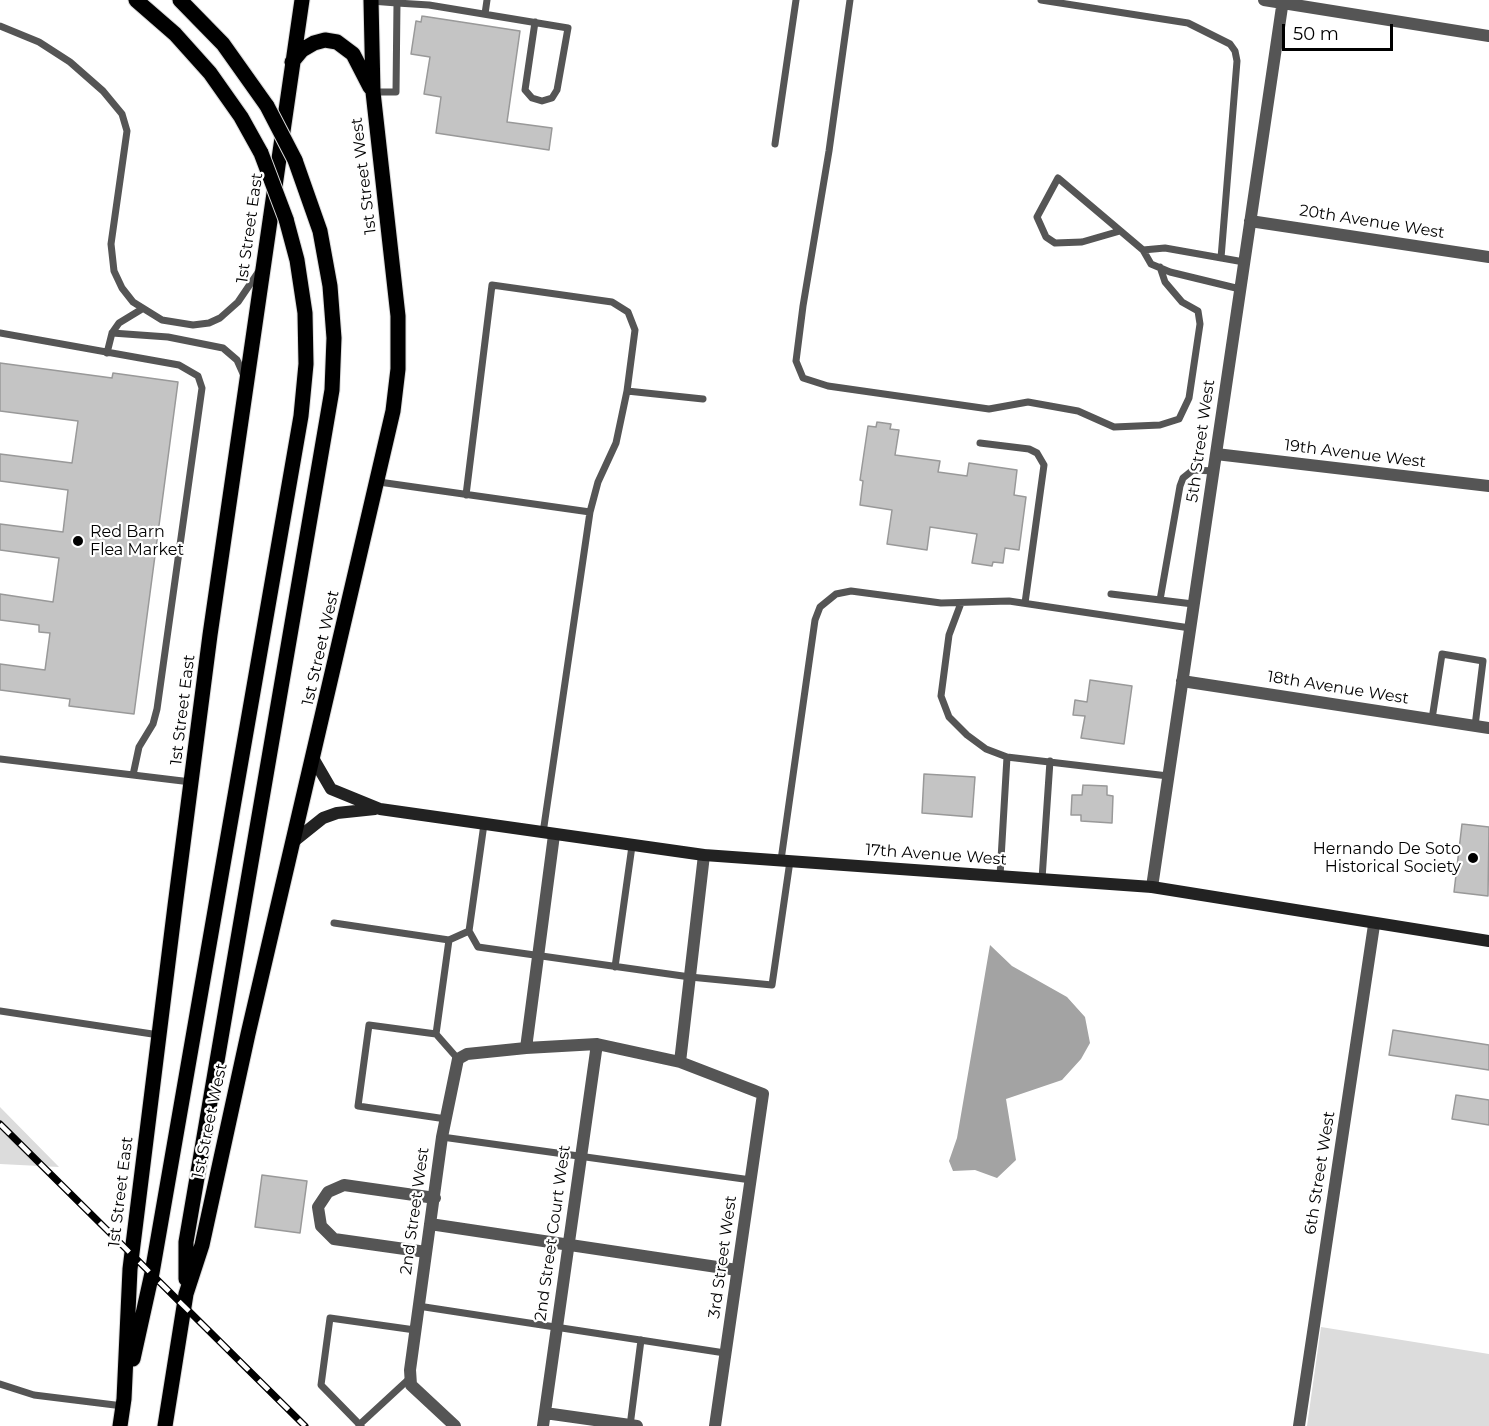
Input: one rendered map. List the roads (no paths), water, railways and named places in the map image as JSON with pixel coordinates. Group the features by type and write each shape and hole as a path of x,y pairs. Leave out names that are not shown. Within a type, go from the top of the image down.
{"main road":[{"name":"1st Street West","path":"124,1403 152,1273 301,416 306,364 304,313 297,260 286,219 261,153 241,117 210,73 175,34 136,0"},
{"name":"1st Street West","path":"165,1426 186,1294 186,1242 332,390 334,338 330,286 320,231 295,160 267,106 223,44 180,0"},
{"name":"1st Street East","path":"120,1426 124,1403 130,1269 159,1035 246,381 302,0"},
{"name":"1st Street West","path":"186,1294 202,1245 226,1126 379,482 394,404 399,341 396,288 373,92 371,1"},
{"path":"292,62 302,50 314,43 326,40 337,42 353,54 373,92"}],"street":[{"path":"1264,0 1489,36"},
{"name":"5th Street West","path":"1152,887 1283,2"},
{"name":"20th Avenue West","path":"1250,221 1489,257"},
{"name":"19th Avenue West","path":"1216,454 1489,486"},
{"name":"18th Avenue West","path":"1182,681 1489,728"},
{"name":"17th Avenue West","path":"313,758 331,789 380,809 704,855 1152,887 1374,925 1489,941"},
{"name":"17th Avenue West","path":"293,842 314,824 330,816 380,809"},
{"path":"526,1048 538,956 549,834"},
{"path":"458,1059 467,1054 597,1044 680,1062 704,855"},
{"name":"6th Street West","path":"1299,1426 1374,925"},
{"name":"2nd Street Court West","path":"544,1420 597,1044"},
{"name":"2nd Street West","path":"410,1377 442,1137 458,1059"},
{"name":"3rd Street West","path":"680,1062 763,1094 715,1426"},
{"path":"426,1252 334,1239 321,1226 318,1207 328,1192 344,1185 435,1198"},
{"path":"430,1224 737,1270"},
{"path":"410,1377 455,1426"},
{"path":"544,1420 632,1426"}],"lane":[{"path":"485,14 487,0"},
{"path":"775,144 796,0"},
{"path":"850,0 796,361 803,378 828,386 989,409 1028,402 1078,411 1114,427 1160,425 1179,419 1189,398 1200,324 1198,311 1182,302 1165,282 1160,267"},
{"path":"1041,0 1188,23 1222,40 1235,51 1237,61 1221,258"},
{"path":"371,1 485,14 535,22 568,28 557,90 552,98 542,101 532,98 525,90 535,22"},
{"path":"373,92 396,92 397,3"},
{"path":"0,26 39,42 70,62 103,91 122,114 127,131 111,244 114,271 122,288 142,309 162,320 181,324 209,323 220,318 238,302 262,266"},
{"path":"1120,231 1082,242 1055,243 1046,237 1037,217 1058,178 1143,250 1151,264 1240,289"},
{"path":"1143,250 1165,248 1244,262"},
{"path":"466,495 492,285 612,302 628,312 635,330 627,392 616,443 598,482 590,512 549,834"},
{"path":"107,353 112,333 119,322 142,309"},
{"path":"0,333 179,365 198,376 202,387 157,709 153,724 139,747 133,775"},
{"path":"112,333 168,337 223,348 237,360 246,381"},
{"path":"627,392 703,399"},
{"path":"980,442 1029,449 1037,453 1044,465 1024,603"},
{"path":"1160,600 1183,478 1193,470 1214,471"},
{"path":"379,482 590,512"},
{"path":"484,824 469,931 478,947 690,977 772,985 802,700 815,620 820,607 836,594 851,591 961,603 1024,603 1190,628"},
{"path":"1111,594 1193,604"},
{"path":"961,603 949,635 941,696 950,717 967,735 986,749 1007,758 1168,776"},
{"path":"1432,719 1442,654 1484,661 1475,726"},
{"path":"1000,876 1007,758"},
{"path":"0,759 192,782"},
{"path":"1042,879 1050,761"},
{"path":"615,967 632,846"},
{"path":"334,923 449,940 469,931"},
{"path":"436,1034 449,940"},
{"path":"0,1011 159,1035"},
{"path":"446,1119 358,1106 369,1025 436,1034 458,1059"},
{"path":"442,1137 751,1180"},
{"path":"418,1306 725,1353"},
{"path":"410,1377 360,1425 321,1385 330,1318 415,1330"},
{"path":"632,1426 641,1340"},
{"path":"0,1384 34,1395 124,1403"}],"railway":[{"path":"0,1124 305,1426"}],"place":[{"name":"Red Barn Flea Market","path":"78,541"},
{"name":"Hernando De Soto Historical Society","path":"1473,858"}]}
